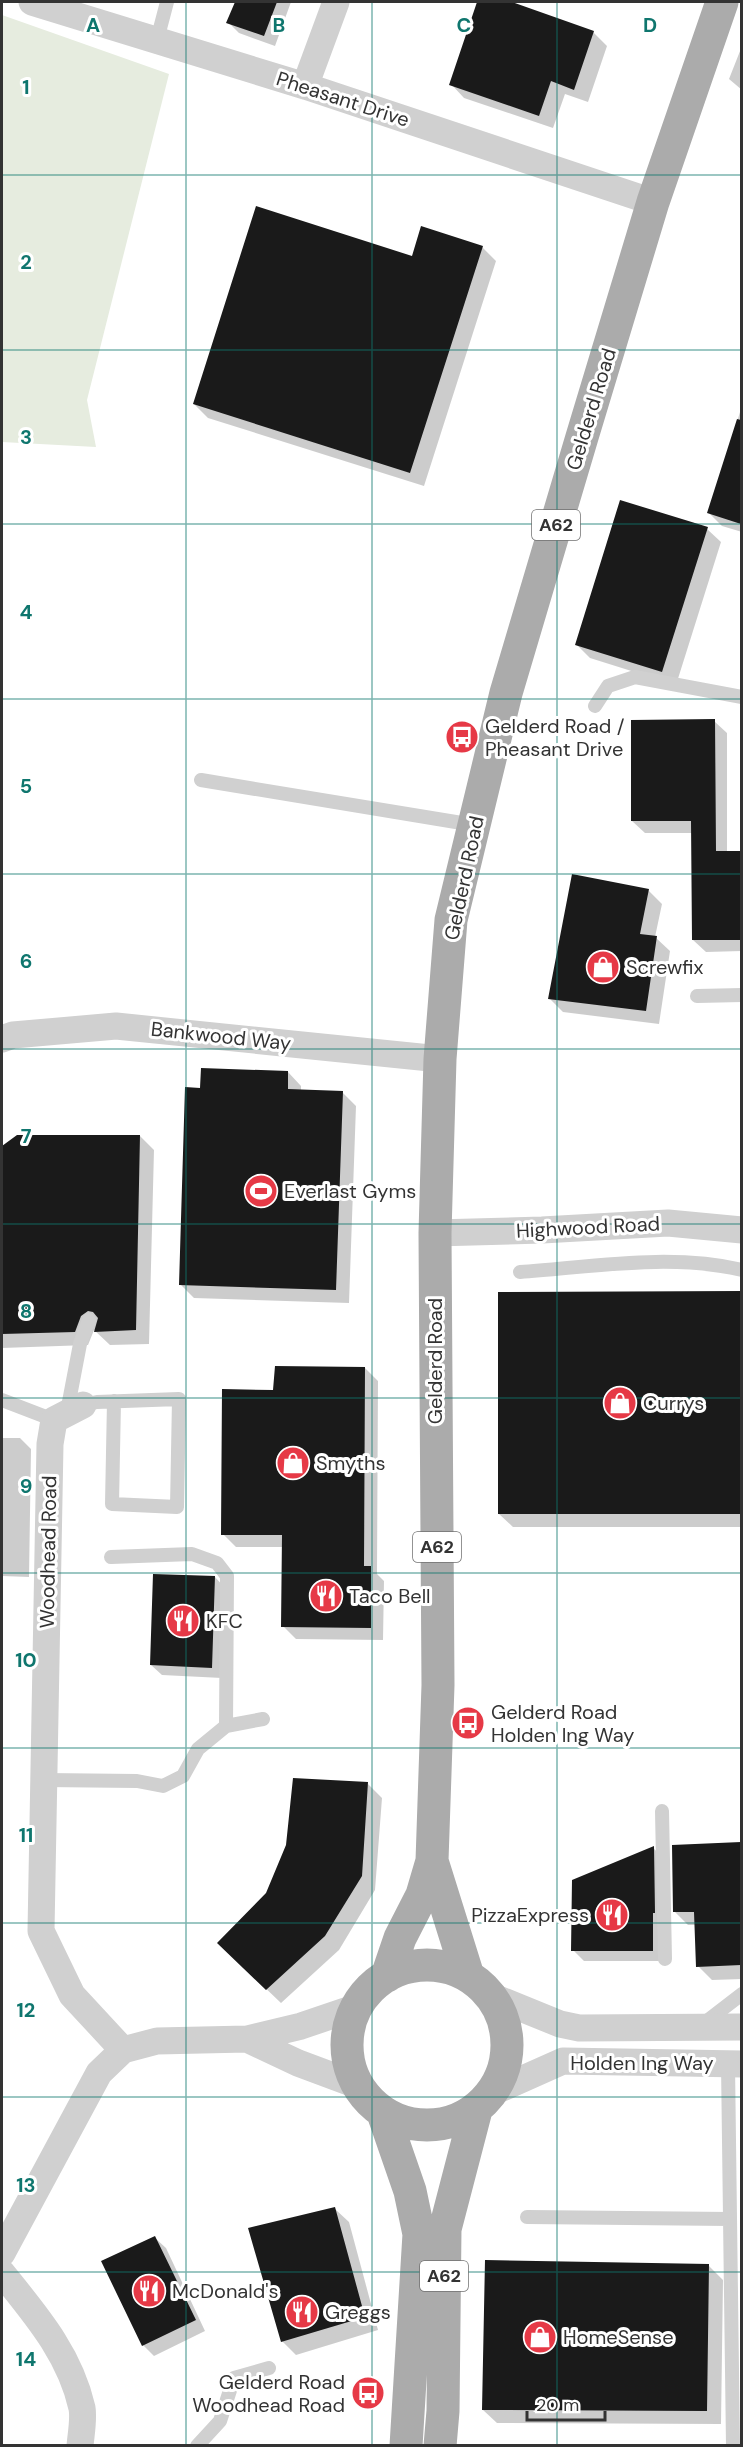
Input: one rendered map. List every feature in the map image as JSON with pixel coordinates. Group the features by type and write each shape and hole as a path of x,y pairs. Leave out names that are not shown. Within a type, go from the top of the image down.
{"main road":[{"name":"Gelderd Road","path":"387,1976 400,1938 422,1895 432,1861 438,1685 435,1233 440,1059 451,920 506,693 653,202 722,2"},
{"name":"Gelderd Road","path":"432,1861 479,1986 503,2018 508,2043 504,2069 483,2101 445,2229 443,2411 440,2445"},
{"name":"A62","path":"406,2445 419,2234 410,2191 383,2113 357,2085 352,2076 346,2051 347,2034 364,1995 387,1976 402,1969 427,1965 448,1967 479,1986"},
{"name":"A62","path":"383,2113 423,2126 444,2124 483,2101"}],"street":[{"name":"Pheasant Drive","path":"32,2 305,86 653,202"},
{"path":"305,86 336,2"},
{"name":"Bankwood Way","path":"2,1040 13,1035 116,1026 440,1059"},
{"name":"Highwood Road","path":"435,1233 668,1223 741,1230"},
{"name":"Woodhead Road","path":"68,1412 50,1444 41,1931 72,1995 123,2050"},
{"name":"Holden Ing Way","path":"479,1986 560,2024 579,2028 741,2027"},
{"path":"2,2253 99,2073 123,2050 157,2041 247,2040 302,2026 357,2007"},
{"name":"Holden Ing Way","path":"483,2101 563,2061 735,2064 725,2040 691,2038 686,2027"},
{"path":"247,2040 298,2063 357,2085"},
{"path":"2,2272 42,2323 67,2361 82,2410 80,2445"}],"lane":[{"path":"157,40 167,2"},
{"path":"595,706 608,686 635,677 741,697"},
{"path":"201,780 474,825"},
{"path":"697,996 741,995"},
{"path":"520,1272 680,1261 713,1263 741,1270"},
{"path":"68,1412 80,1344 89,1320"},
{"path":"2,1400 68,1412 98,1402 114,1401 179,1399 177,1507 112,1504 114,1401"},
{"path":"111,1557 192,1554 217,1563 227,1576 226,1726"},
{"path":"44,1780 137,1781 163,1786 183,1776 198,1749 226,1726 262,1719"},
{"path":"662,1811 665,1959"},
{"path":"686,2027 741,1994"},
{"path":"733,2445 730,2219 735,2064"},
{"path":"527,2217 730,2219"},
{"path":"197,2445 220,2421 234,2378 269,2368"}],"shaded area":[{"path":"2,15 169,74 87,400 96,447 2,442"}],"building":[{"path":"235,2 277,2 264,36 226,23"},
{"path":"477,2 512,2 594,31 574,90 551,81 539,116 449,85"},
{"path":"256,206 412,256 421,226 483,246 410,473 193,404"},
{"path":"737,419 741,420 741,524 707,513"},
{"path":"620,500 708,527 662,672 575,645"},
{"path":"715,719 716,851 741,851 741,940 692,940 691,821 631,821 631,720"},
{"name":"Screwfix","path":"572,874 649,889 640,934 657,936 646,1011 548,999"},
{"name":"Everlast Gyms","path":"201,1068 288,1071 288,1089 343,1091 336,1290 179,1285 185,1087 200,1088"},
{"path":"17,1135 140,1135 136,1330 94,1332 98,1318 93,1312 88,1311 81,1316 75,1332 2,1334 2,1146"},
{"name":"Currys","path":"741,1291 741,1514 498,1514 498,1292"},
{"name":"Smyths","path":"275,1366 365,1367 364,1566 371,1566 371,1628 281,1627 282,1535 221,1535 222,1389 273,1390"},
{"name":"KFC","path":"153,1574 215,1576 212,1668 150,1665"},
{"path":"293,1778 368,1782 362,1876 325,1936 266,1990 217,1943 266,1893 286,1845"},
{"path":"741,1842 741,1965 696,1967 694,1912 673,1912 672,1845"},
{"name":"PizzaExpress","path":"654,1846 653,1951 571,1951 572,1880"},
{"path":"335,2207 365,2317 281,2342 248,2228"},
{"name":"McDonald's","path":"155,2236 196,2320 142,2346 101,2261"},
{"path":"485,2260 709,2264 707,2411 482,2410"}],"place":[{"name":"Gelderd Road / Pheasant Drive","path":"462,737"},
{"name":"Screwfix","path":"603,967"},
{"name":"Everlast Gyms","path":"261,1191"},
{"name":"Currys","path":"620,1403"},
{"name":"Smyths","path":"293,1463"},
{"name":"Taco Bell","path":"326,1596"},
{"name":"KFC","path":"183,1621"},
{"name":"Gelderd Road Holden Ing Way","path":"468,1723"},
{"name":"PizzaExpress","path":"612,1915"},
{"name":"McDonald's","path":"149,2291"},
{"name":"Greggs","path":"302,2312"},
{"name":"HomeSense","path":"540,2337"},
{"name":"Gelderd Road Woodhead Road","path":"368,2393"}]}
